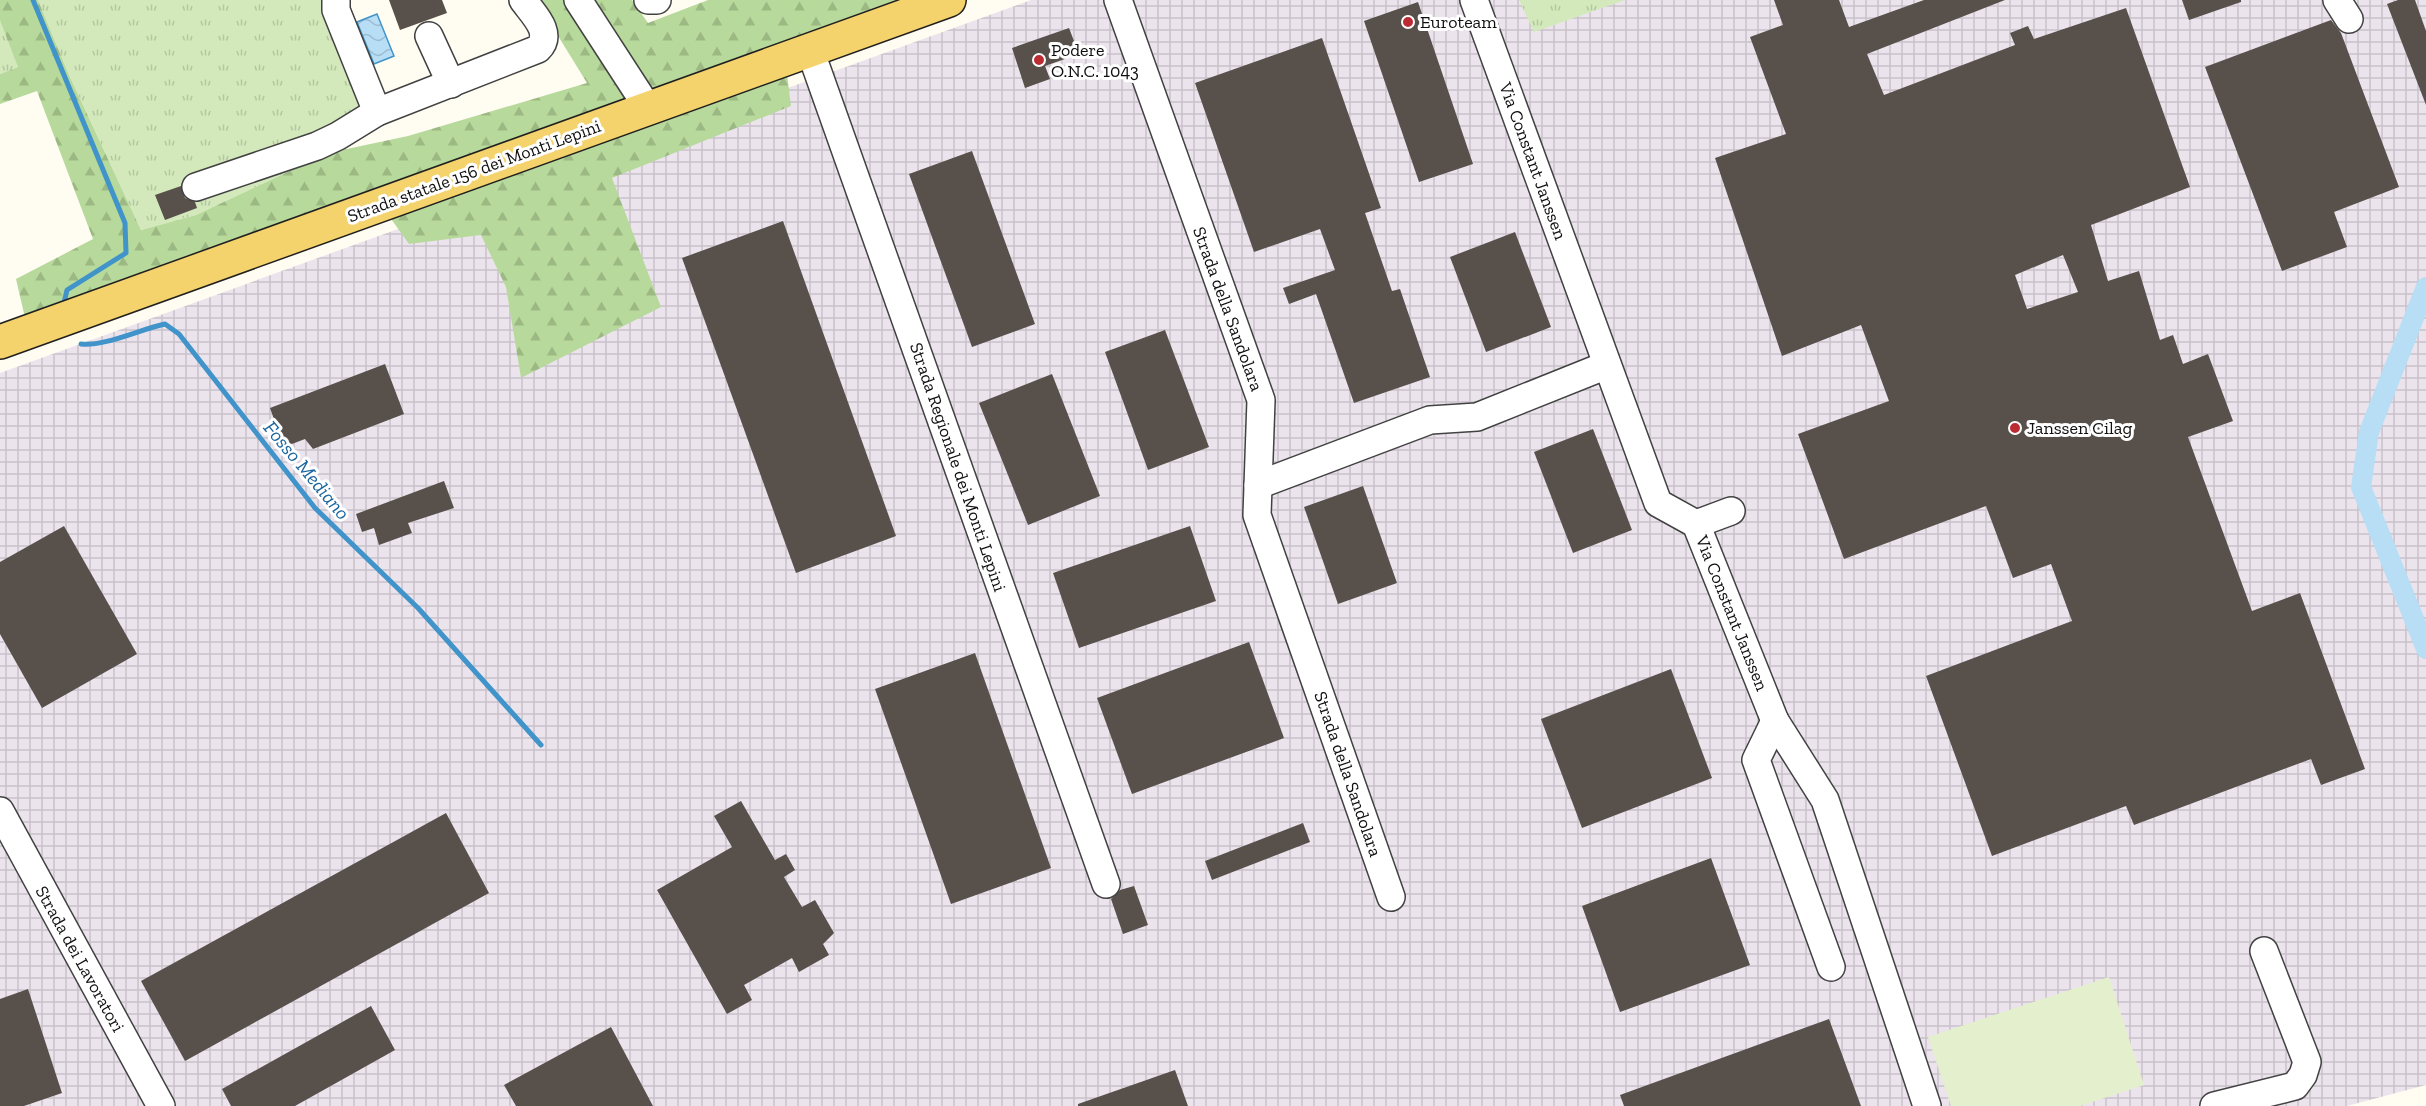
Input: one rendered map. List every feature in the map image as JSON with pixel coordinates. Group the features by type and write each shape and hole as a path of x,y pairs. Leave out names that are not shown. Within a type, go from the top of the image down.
{"main road":[{"name":"Strada statale 156 dei Monti Lepini","path":"0,342 949,0"}],"street":[{"path":"336,0 336,10 377,112"},
{"path":"196,187 317,146 377,112 533,52 542,45 545,36 523,0"},
{"path":"578,0 648,108"},
{"path":"648,0 657,0"},
{"name":"Strada della Sandolara","path":"1118,0 1261,400 1257,515 1390,897"},
{"name":"Via Constant Janssen","path":"1474,0 1658,503 1696,524 1775,721 1825,800 1927,1106"},
{"path":"429,36 450,84"},
{"name":"Strada Regionale dei Monti Lepini","path":"810,50 1106,884"},
{"path":"1258,484 1430,420 1477,417 1607,365"},
{"path":"1696,524 1731,511"},
{"path":"1775,721 1756,760 1831,966"},
{"name":"Strada dei Lavoratori","path":"0,811 161,1106"},
{"path":"2214,1106 2295,1086 2303,1076 2307,1062 2264,951"}],"shaded area":[{"path":"1031,0 2426,0 2426,1085 2347,1106 0,1106 0,373"}],"green space":[{"path":"0,0 18,67 0,74"},
{"path":"0,0 38,0 69,75 141,230 196,215 328,153 408,136 587,83 536,0 632,0 648,23 708,0 902,0 784,50 791,106 612,178 661,307 521,378 506,287 481,235 409,244 374,195 26,322 16,279 93,239 37,91 0,104 0,74 18,67 0,20"},
{"path":"38,0 324,0 374,122 328,153 196,215 141,230 69,75"},
{"path":"1519,0 1625,0 1534,32"},
{"path":"2109,977 2144,1085 2080,1106 1951,1106 1928,1037"}],"water":[{"path":"377,14 394,56 374,64 357,22"}],"building":[{"path":"389,0 442,0 447,13 400,30"},
{"name":"Janssen Cilag","path":"1774,0 1839,0 1849,27 1924,0 2005,0 1867,54 1884,95 2015,45 2010,33 2028,26 2034,39 2126,8 2190,187 2091,225 2108,281 2139,271 2160,340 2173,335 2183,364 2208,354 2233,421 2188,437 2252,611 2300,593 2365,769 2321,785 2311,759 2134,825 2126,806 1992,856 1926,676 2072,621 2051,564 2013,578 1986,506 1844,559 1798,434 1889,401 1861,325 1782,356 1715,158 1786,134 1750,37 1783,25","holes":["2063,255 2078,292 2027,309 2015,275"]},
{"path":"2182,0 2241,0 2241,2 2189,20"},
{"path":"2398,0 2415,0 2426,31 2426,105 2387,4"},
{"path":"1418,2 1473,164 1419,182 1364,21"},
{"path":"2331,20 2341,33 2399,187 2334,212 2347,247 2282,271 2205,67"},
{"name":"Podere O.N.C. 1043","path":"1069,28 1079,54 1045,66 1050,79 1025,88 1012,48"},
{"path":"1322,38 1381,208 1365,213 1392,291 1400,289 1430,377 1354,403 1316,294 1289,304 1283,288 1335,270 1320,229 1254,252 1195,83"},
{"path":"972,151 1035,324 972,347 909,174"},
{"path":"181,186 185,198 195,202 197,208 165,220 155,195"},
{"path":"783,221 896,536 796,573 682,258"},
{"path":"1515,232 1551,327 1486,352 1450,257"},
{"path":"1165,330 1209,447 1148,470 1105,352"},
{"path":"385,364 404,414 313,449 305,439 284,447 270,408"},
{"path":"1052,374 1100,496 1028,525 979,403"},
{"path":"1593,429 1632,530 1573,553 1534,452"},
{"path":"444,481 454,508 408,523 412,533 379,545 374,528 362,532 356,514"},
{"path":"1363,486 1397,583 1338,604 1304,507"},
{"path":"64,526 137,654 42,708 0,634 0,562"},
{"path":"1190,526 1216,601 1079,648 1053,573"},
{"path":"1249,642 1284,738 1132,794 1097,698"},
{"path":"975,653 1051,868 951,904 875,689"},
{"path":"1671,669 1712,778 1582,828 1541,719"},
{"path":"741,801 775,860 786,854 795,870 784,877 802,907 815,900 834,933 823,944 829,955 799,972 792,958 744,985 752,1000 727,1014 657,890 732,847 714,816"},
{"path":"446,813 489,893 185,1061 141,981"},
{"path":"1303,823 1310,842 1212,880 1205,861"},
{"path":"1711,858 1750,965 1620,1012 1582,906"},
{"path":"1134,886 1148,925 1123,934 1111,899 1120,890"},
{"path":"28,989 62,1093 24,1106 0,1106 0,999"},
{"path":"371,1006 395,1050 295,1106 231,1106 222,1089"},
{"path":"1829,1019 1861,1106 1624,1106 1620,1095"},
{"path":"611,1027 653,1106 516,1106 504,1085"},
{"path":"1175,1070 1188,1106 1078,1106 1078,1104"}],"waterway":[{"name":"Fosso Mediano","path":"33,0 125,223 126,253 67,290 63,307"},
{"path":"2426,287 2369,432 2361,487 2426,649"},
{"name":"Fosso Mediano","path":"81,344 100,343 165,324 179,334 315,508 418,608 541,745"}],"place":[{"name":"Euroteam","path":"1408,22"},
{"name":"Podere O.N.C. 1043","path":"1039,60"},
{"name":"Janssen Cilag","path":"2015,428"}]}
